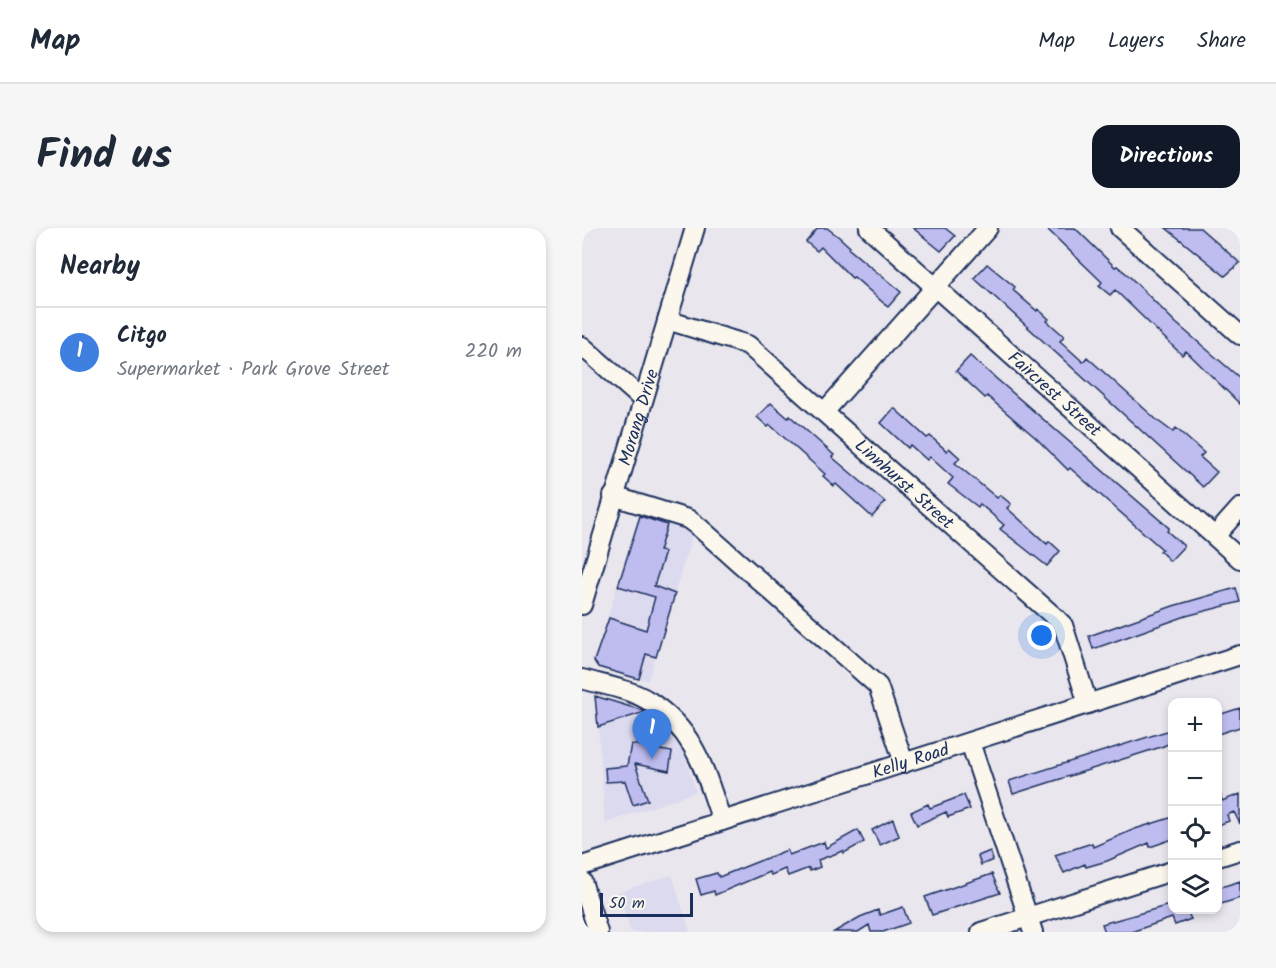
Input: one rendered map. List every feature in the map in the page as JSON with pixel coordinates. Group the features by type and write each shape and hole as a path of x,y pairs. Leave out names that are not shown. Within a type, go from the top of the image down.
{"street":[{"name":"Faircrest Street","path":"869,228 1216,535 1240,559"},
{"path":"825,411 988,228"},
{"path":"1120,228 1240,335"},
{"name":"Morang Drive","path":"582,605 587,562 613,496 667,320 690,231"},
{"name":"Linnhurst Street","path":"667,320 748,345 1063,624 1088,704"},
{"path":"582,346 642,399"},
{"path":"613,496 688,519 878,686 904,763"},
{"path":"1216,535 1240,508"},
{"name":"Kelly Road","path":"582,866 1240,655"},
{"path":"582,679 647,700 692,740 722,821"},
{"path":"970,742 1030,925"},
{"path":"1222,856 1240,849"},
{"path":"981,932 1030,925 1168,873"},
{"path":"582,881 598,932"}],"shaded area":[{"path":"639,515 693,532 648,681 593,664"},
{"path":"596,696 638,709 683,750 696,792 605,823"},
{"path":"672,875 690,932 631,932 618,892"}],"building":[{"path":"818,228 827,228 839,237 850,247 849,249 901,292 888,307 854,277 852,278 821,247 817,251 806,242"},
{"path":"913,228 945,228 955,236 941,251"},
{"path":"1046,228 1075,228 1115,267 1117,266 1128,275 1176,323 1240,378 1240,404 1186,351 1182,355 1115,290 1110,295 1099,286 1102,282"},
{"path":"1166,228 1200,228 1240,263 1225,276"},
{"path":"987,264 1015,287 1013,290 1049,319 1047,321 1064,336 1060,341 1083,362 1087,357 1158,421 1173,432 1176,428 1204,453 1200,457 1217,472 1203,487 974,278"},
{"path":"970,356 1169,528 1167,531 1184,546 1170,561 1160,551 1162,549 956,371"},
{"path":"771,403 788,418 790,416 834,455 832,457 885,502 872,517 836,484 834,486 823,476 825,474 770,425 768,427 757,417"},
{"path":"894,408 927,438 930,436 947,451 949,448 960,458 955,463 997,498 1000,495 1011,504 1007,508 1047,544 1049,541 1060,551 1047,566 1000,529 1004,525 980,504 978,507 948,484 953,478 930,457 927,460 910,445 908,448 881,423"},
{"path":"640,516 667,525 659,551 665,552 654,586 675,594 656,657 646,654 639,679 598,667 594,661 609,618 646,630 655,597 618,586"},
{"path":"1236,588 1240,602 1186,616 1093,649 1089,636 1173,606"},
{"path":"595,696 644,711 645,712 598,727"},
{"path":"1240,708 1240,727 1222,733 1222,714"},
{"path":"1168,731 1168,744 1161,747 1013,794 1009,781"},
{"path":"650,742 661,744 660,750 672,752 669,771 635,764 648,800 633,805 625,781 606,782 605,768 627,766 631,744 649,747"},
{"path":"1240,794 1240,824 1234,812 1227,815 1229,821 1222,824 1222,801"},
{"path":"964,795 970,809 948,817 946,812 917,825 911,812 928,804 930,808"},
{"path":"893,819 899,836 880,845 872,830"},
{"path":"1168,819 1168,841 1150,847 1149,843 1107,861 1086,867 1085,864 1064,873 1055,855 1092,843 1093,847 1135,829"},
{"path":"858,830 864,842 844,853 843,851 818,860 820,867 810,871 809,868 788,876 785,869 771,875 769,872 715,895 714,891 701,895 696,879 717,873 719,877 787,850 789,855 824,842 826,848"},
{"path":"990,851 993,860 981,865 978,856"},
{"path":"992,874 1000,893 932,915 925,897"},
{"path":"1240,881 1240,898 1222,904 1222,887"},
{"path":"1168,905 1168,914 1188,914 1191,919 1175,925 1172,918 1131,932 1105,932 1102,924"},
{"path":"903,907 909,923 883,932 871,932 869,925 858,932 834,932 878,910 880,915"}],"place":[{"name":"Citgo","path":"652,759"}]}
